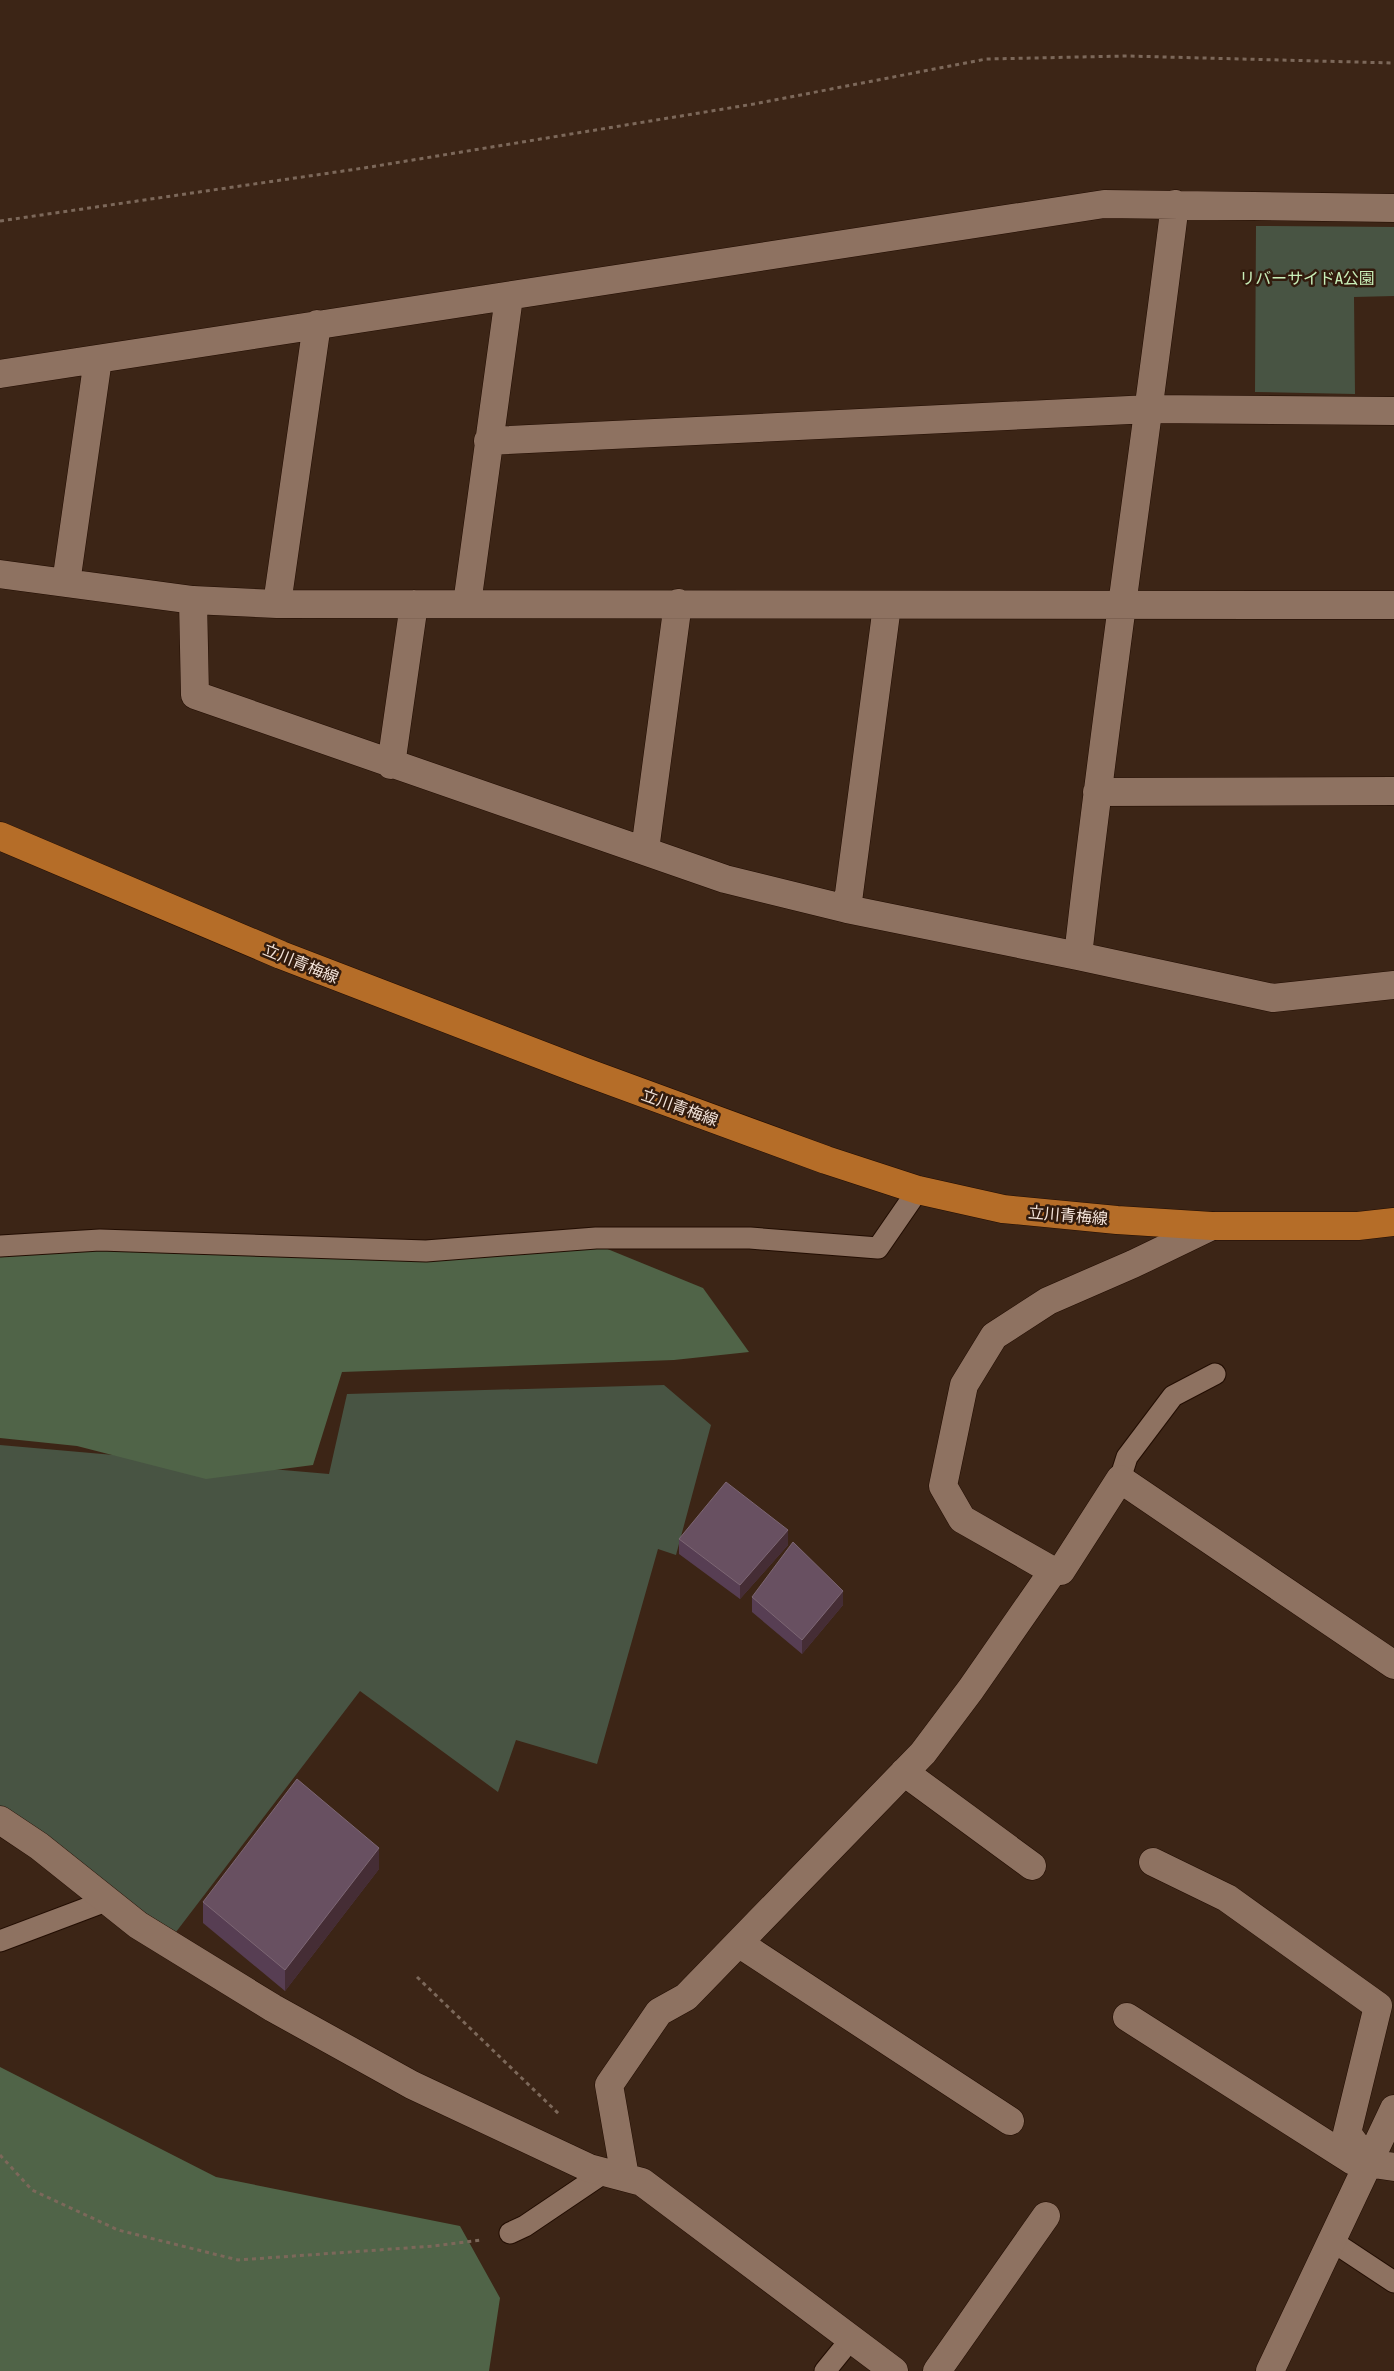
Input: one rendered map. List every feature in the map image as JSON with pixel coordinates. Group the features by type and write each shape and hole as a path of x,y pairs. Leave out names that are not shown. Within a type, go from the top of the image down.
{"main road":[{"name":"立川青梅線","path":"0,836 280,955 583,1071 826,1160 918,1190 1002,1209 1212,1226 1358,1226 1394,1222"}],"street":[{"path":"0,374 1104,204 1394,208"},
{"path":"1078,956 1097,792 1150,409 1175,204"},
{"path":"467,604 509,297"},
{"path":"277,604 317,324"},
{"path":"66,583 98,359"},
{"path":"488,441 1150,409 1394,410"},
{"path":"0,574 193,600 277,604 1394,605"},
{"path":"193,600 195,695 391,765 726,879 847,909 1273,998 1394,985"},
{"path":"645,850 678,603"},
{"path":"391,765 414,604"},
{"path":"847,909 886,606"},
{"path":"1097,792 1394,791"},
{"path":"1212,1226 1133,1264 1048,1301 994,1336 964,1384 943,1486 962,1519 1053,1571 1061,1572 1120,1478 1394,1665"},
{"path":"615,2174 610,2086 658,2012 686,1997 740,1944 923,1753 971,1689 1053,1571"},
{"path":"904,1772 1032,1866"},
{"path":"0,1820 39,1846 106,1901 138,1924 273,2008 412,2085 589,2168 642,2182 894,2371"},
{"path":"1153,1862 1226,1898 1378,2006 1347,2133 1382,2165"},
{"path":"740,1944 1010,2121"},
{"path":"1127,2017 1353,2161 1382,2165"},
{"path":"1270,2371 1332,2241 1382,2165 1394,2110"},
{"path":"937,2371 1046,2216"}],"lane":[{"path":"0,1246 100,1240 426,1251 596,1238 750,1238 878,1248 918,1190"},
{"path":"1120,1478 1127,1457 1173,1396 1215,1374"},
{"path":"0,1942 106,1901"},
{"path":"510,2233 615,2174"},
{"path":"1332,2241 1394,2282"},
{"path":"825,2371 851,2339"}],"path":[{"path":"0,221 364,168 754,104 986,59 1127,56 1394,63"},
{"path":"417,1977 563,2118"},
{"path":"0,2155 32,2190 118,2230 238,2260 434,2246 495,2239 510,2233"}],"green space":[{"name":"リバーサイドA公園","path":"1256,226 1394,227 1394,296 1354,297 1355,394 1255,392"},
{"path":"0,1243 605,1248 703,1288 749,1352 674,1360 342,1372 313,1465 206,1479 77,1446 0,1438"},
{"path":"664,1385 711,1425 676,1555 658,1549 597,1764 516,1740 498,1792 360,1691 176,1932 117,1895 65,1849 0,1806 0,1445 329,1474 347,1394"},
{"path":"0,2067 216,2177 460,2226 500,2298 489,2371 0,2371"}],"building":[{"path":"726,1482 788,1530 740,1585 679,1539"},
{"path":"793,1542 843,1591 802,1640 752,1597"},
{"path":"297,1779 379,1848 285,1970 203,1902"}]}
